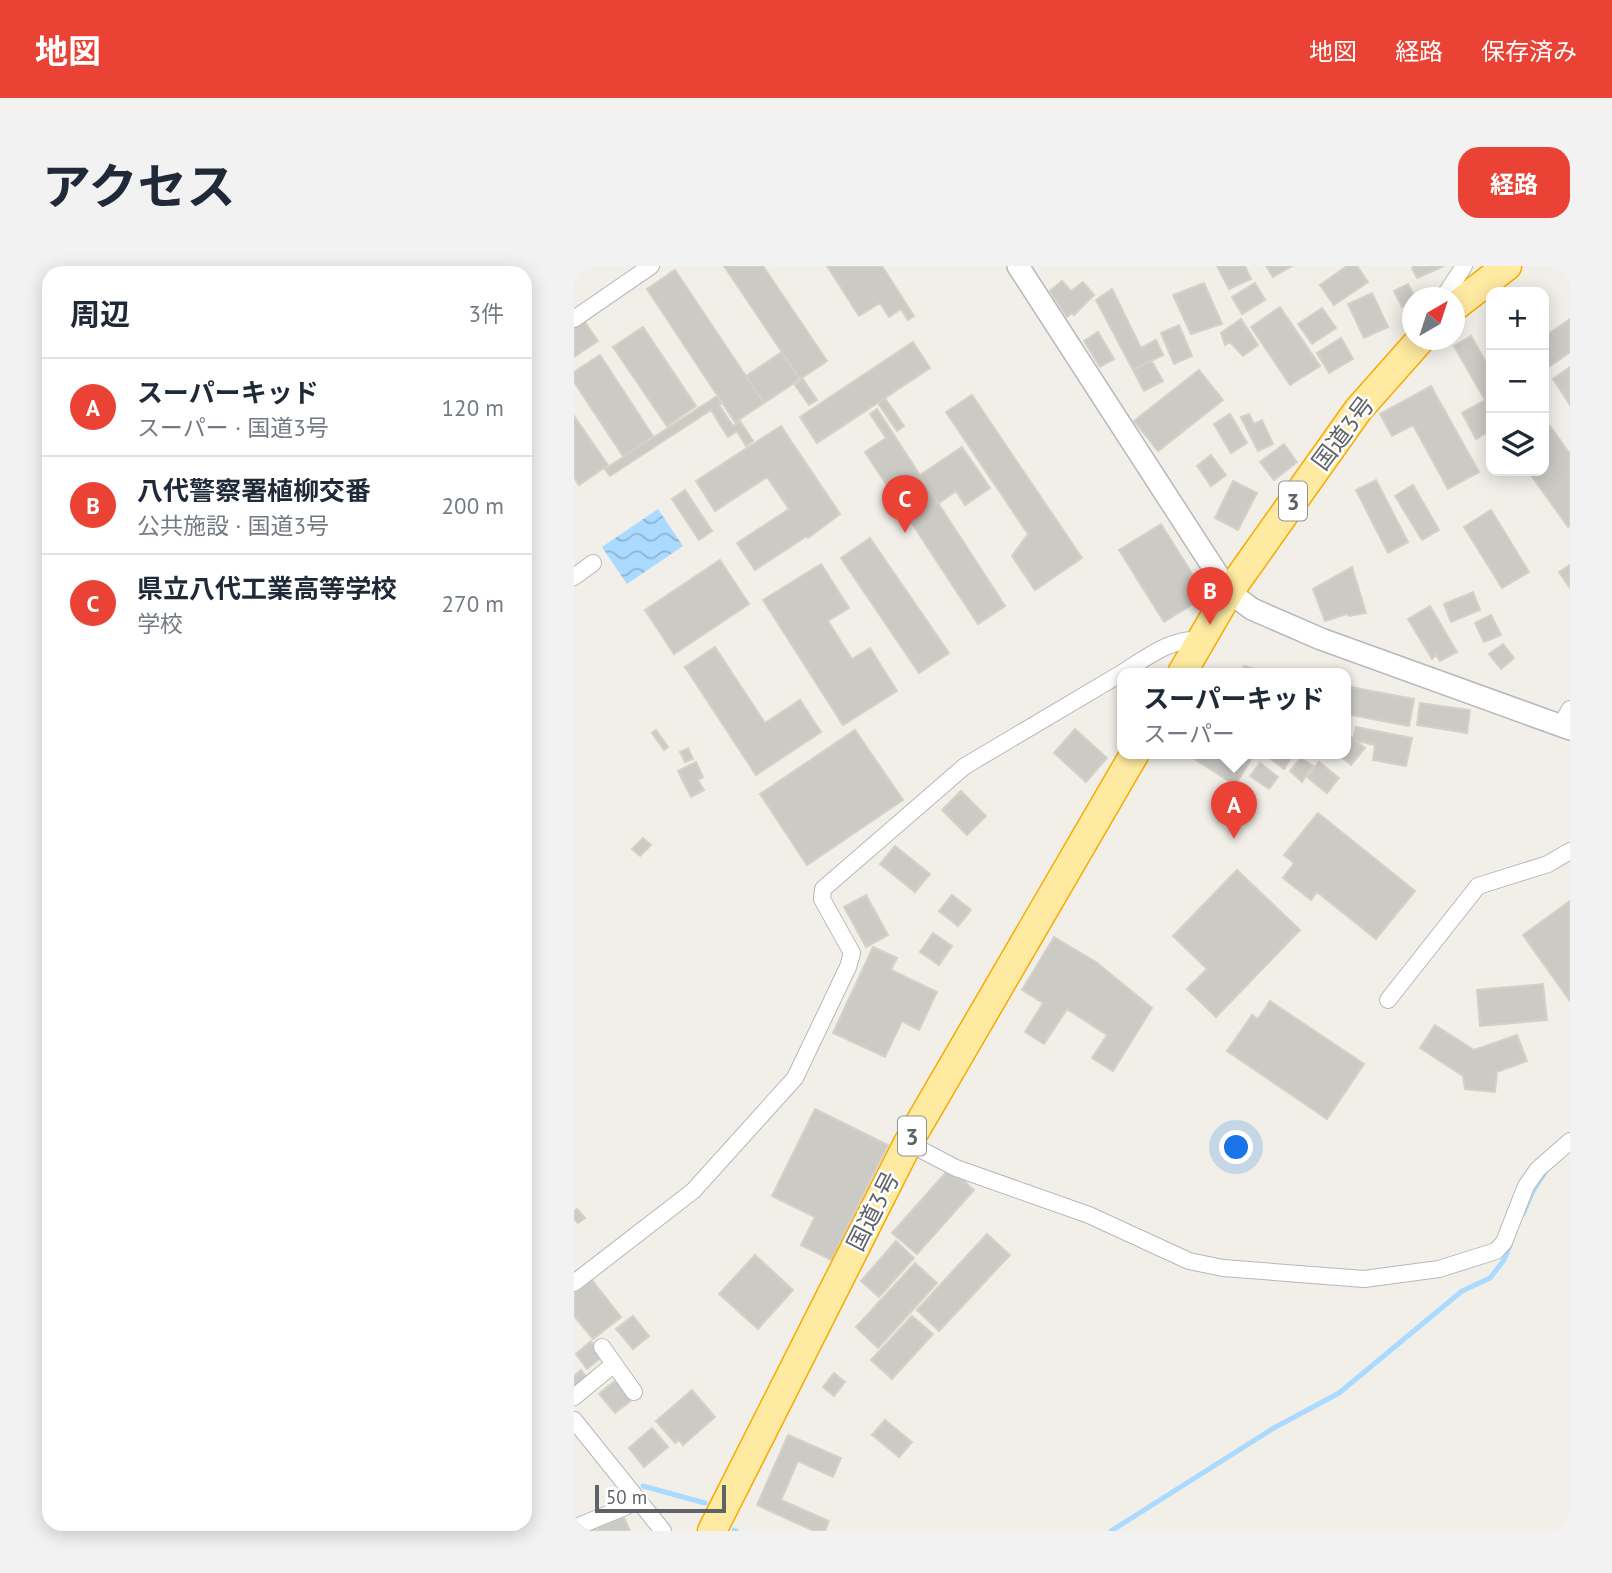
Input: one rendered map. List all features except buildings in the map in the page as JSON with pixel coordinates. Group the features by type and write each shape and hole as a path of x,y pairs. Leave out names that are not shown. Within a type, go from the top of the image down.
{"highway":[{"path":"1465,298 1507,266"},
{"name":"国道3号","path":"1185,668 1229,592 1358,410 1411,350"},
{"name":"国道3号","path":"712,1531 908,1143 1132,759"}],"street":[{"path":"574,319 652,266"},
{"path":"1018,266 1229,592 1252,609 1321,639 1567,721"},
{"path":"1450,287 1464,266"},
{"path":"574,577 593,563"},
{"path":"1130,668 1169,645 1187,639 1201,640"},
{"path":"574,1283 693,1191 795,1078 848,967 852,953 822,899 823,889 965,766 1117,676"},
{"path":"1388,1000 1478,886 1548,864 1570,851"},
{"path":"908,1143 956,1168 1089,1215 1189,1261 1223,1268 1364,1279 1439,1269 1496,1251 1504,1242 1527,1186 1538,1169 1570,1141"},
{"path":"602,1347 634,1392"},
{"path":"574,1397 614,1364"},
{"path":"574,1420 663,1531"},
{"path":"574,1528 625,1507 637,1498"}],"water":[{"path":"658,509 683,546 627,584 602,547"}],"waterway":[{"path":"1523,1214 1546,1171"},
{"path":"1111,1531 1272,1429 1339,1393 1462,1291 1490,1278 1504,1260 1511,1243"},
{"path":"643,1486 705,1503"}],"place":[{"name":"県立八代工業高等学校","path":"905,533"},
{"name":"八代警察署植柳交番","path":"1210,625"},
{"name":"スーパーキッド","path":"1234,839"}]}
